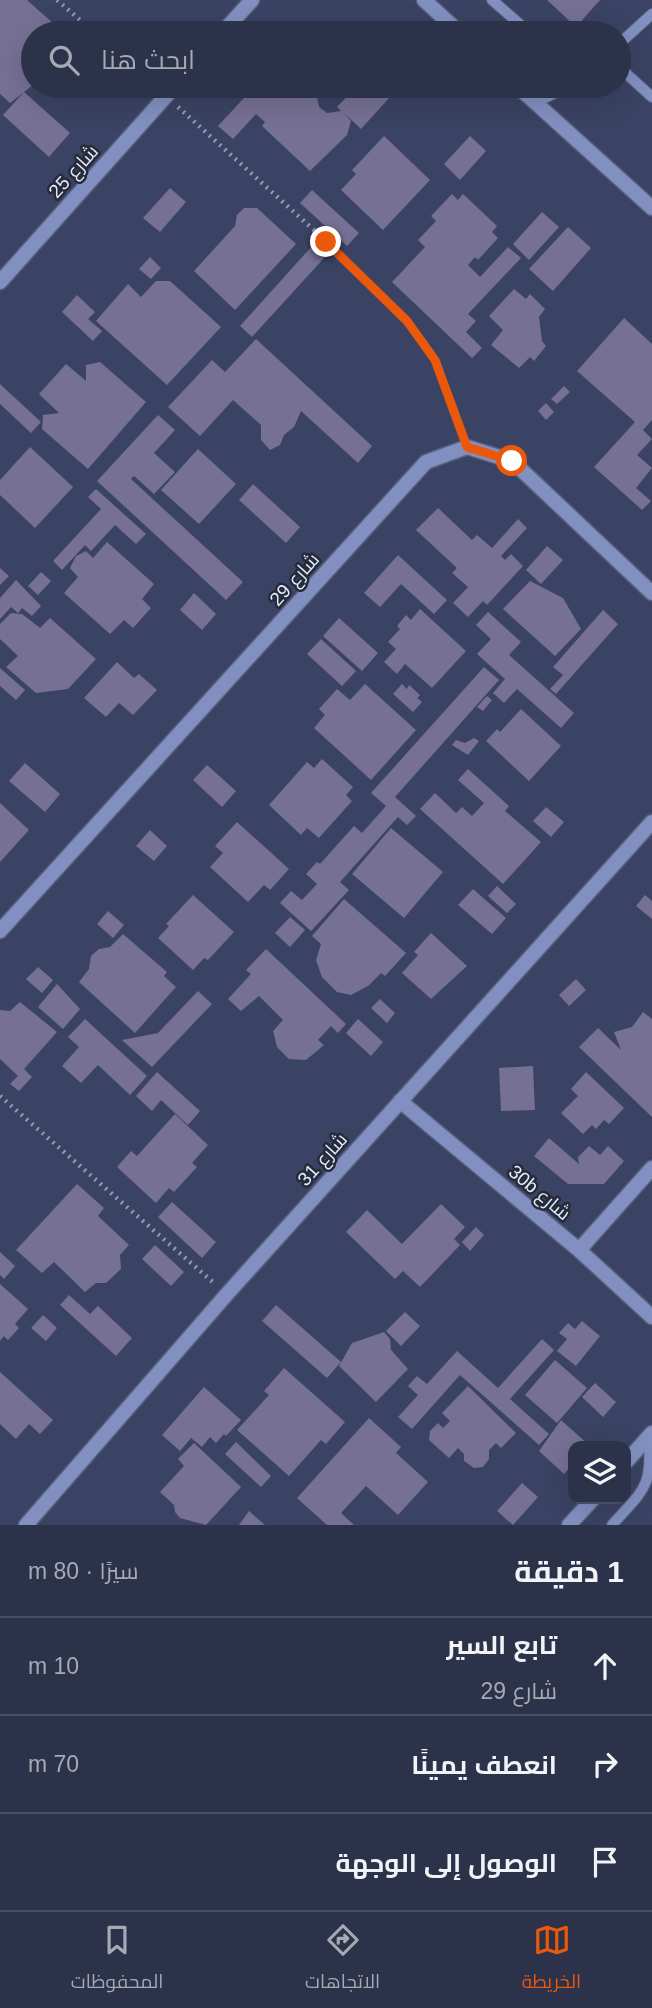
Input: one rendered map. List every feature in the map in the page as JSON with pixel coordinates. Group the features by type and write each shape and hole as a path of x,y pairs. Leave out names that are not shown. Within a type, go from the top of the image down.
{"street":[{"path":"233,21 251,0"},
{"path":"424,0 447,21"},
{"name":"شارع 25","path":"0,282 165,98"},
{"path":"530,98 652,208"},
{"path":"467,447 512,461 652,593"},
{"name":"شارع 29","path":"0,932 426,462 467,447"},
{"name":"شارع 31","path":"26,1525 227,1294 652,822"},
{"name":"30b شارع","path":"400,1101 579,1250 652,1317"},
{"path":"579,1250 652,1168"},
{"path":"631,1456 650,1435"},
{"path":"569,1525 588,1504"}],"lane":[{"path":"492,0 516,21"},
{"path":"631,33 652,14"},
{"path":"631,78 652,97"},
{"path":"535,103 545,98"},
{"path":"612,1525 648,1484 651,1474 650,1435"}],"path":[{"path":"57,0 81,21"},
{"path":"178,98 407,321 435,360 467,447"},
{"path":"0,1096 227,1294"}],"building":[{"path":"0,0 27,0 51,21 21,21 21,94 10,103 0,94"},
{"path":"547,0 600,0 581,21 570,21"},
{"path":"21,95 21,98 31,98 70,133 49,157 3,115"},
{"path":"244,98 317,98 319,107 327,113 341,111 337,107 346,98 389,98 361,129 344,113 351,121 347,135 310,171 262,126 265,122 256,114 233,139 218,126"},
{"path":"384,136 430,180 383,230 341,190 356,174 352,170"},
{"path":"470,136 486,151 460,180 444,164"},
{"path":"170,188 186,202 160,232 143,218"},
{"path":"312,190 359,233 347,246 300,203"},
{"path":"452,194 458,200 463,194 497,226 492,232 498,238 478,260 475,257 468,265 480,277 508,247 521,258 468,314 476,321 466,332 482,348 472,358 392,282 425,247 418,240 436,221 431,216"},
{"path":"244,208 257,208 296,244 235,310 194,271 235,226 237,215"},
{"path":"542,212 559,227 529,260 513,244"},
{"path":"568,227 591,248 553,291 529,269"},
{"path":"313,245 325,257 252,337 240,326"},
{"path":"150,257 161,268 151,279 139,269"},
{"path":"156,281 170,281 221,327 167,385 96,321 128,284 141,297"},
{"path":"514,289 526,299 530,294 545,309 539,317 542,341 546,346 534,361 530,357 519,368 491,345 503,330 489,316"},
{"path":"77,295 95,312 88,319 102,331 93,341 62,312"},
{"path":"624,318 652,344 652,420 643,430 652,439 637,455 652,468 636,488 651,501 642,510 594,467 635,422 577,371"},
{"path":"256,339 372,446 358,463 301,411 294,427 284,435 280,445 270,450 261,440 261,425 233,400 200,436 168,407 212,360 225,372"},
{"path":"100,362 146,402 88,469 42,429 43,415 59,413 39,394 66,364 86,381 86,365"},
{"path":"0,384 41,422 31,433 0,404"},
{"path":"564,386 570,392 557,404 551,399"},
{"path":"546,403 554,412 546,420 538,411"},
{"path":"158,415 175,430 154,453 175,472 154,494 134,476 131,479 243,582 226,600 97,481"},
{"path":"30,447 73,487 35,528 0,495 0,480"},
{"path":"198,449 236,484 199,524 161,490"},
{"path":"253,484 300,527 286,543 239,500"},
{"path":"96,489 146,534 136,544 115,525 91,551 85,545 62,570 53,561 101,509 88,497"},
{"path":"438,508 472,540 477,535 492,548 518,519 527,528 501,556 505,560 511,554 523,566 487,605 483,601 468,617 453,603 468,587 452,573 457,568 416,530"},
{"path":"107,542 154,584 142,599 151,608 133,628 124,620 110,634 64,593 78,577 70,568 76,556 86,551 93,558"},
{"path":"547,546 563,560 541,584 526,570"},
{"path":"398,555 447,600 434,614 401,584 380,607 364,593"},
{"path":"0,568 9,576 0,585"},
{"path":"41,572 51,581 38,595 28,586"},
{"path":"16,580 41,606 32,616 22,608 18,613 11,607 0,619 0,598"},
{"path":"530,581 563,598 581,629 555,656 503,609"},
{"path":"194,593 216,614 202,630 180,610"},
{"path":"420,609 466,651 432,688 405,664 397,674 384,662 396,649 388,642 400,629 397,626 406,615 411,620"},
{"path":"603,610 618,624 556,694 550,689 563,675 553,667"},
{"path":"488,612 521,642 509,655 574,713 561,728 517,689 504,703 493,693 505,679 477,654 491,639 476,625"},
{"path":"11,613 22,614 40,628 50,618 96,659 68,689 36,693 6,667 18,656 0,639 0,624"},
{"path":"339,618 378,653 362,671 323,636"},
{"path":"321,639 356,671 342,686 307,654"},
{"path":"117,662 134,678 139,674 157,690 133,715 119,703 106,717 84,698"},
{"path":"484,667 499,680 395,797 416,816 407,825 398,817 340,882 349,890 311,931 280,903 291,891 302,900 317,884 306,874 317,862 320,864 354,826 362,833 386,806 371,793"},
{"path":"0,668 25,690 16,700 0,686"},
{"path":"365,684 416,730 371,780 314,728 325,715 319,709 337,689 350,700"},
{"path":"402,684 407,689 409,685 420,695 417,698 422,702 413,712 393,694"},
{"path":"487,696 492,700 483,711 477,707"},
{"path":"521,709 561,746 529,781 486,741 497,729 500,732"},
{"path":"474,738 479,741 468,755 452,745 456,740 465,743"},
{"path":"322,759 353,787 346,795 352,801 319,838 307,828 301,835 269,805 307,762 314,768"},
{"path":"25,763 60,794 45,812 9,781"},
{"path":"207,765 236,791 222,807 193,780"},
{"path":"468,769 509,806 505,811 541,842 503,884 420,809 435,793 456,813 462,807 472,816 484,803 458,780"},
{"path":"0,803 29,830 0,862"},
{"path":"546,807 564,822 551,837 533,821"},
{"path":"237,822 289,869 270,890 264,885 248,902 210,867 223,853 215,846"},
{"path":"391,828 443,872 404,918 352,874"},
{"path":"150,830 167,846 154,861 136,846"},
{"path":"497,886 516,904 507,913 488,896"},
{"path":"473,889 506,918 492,934 458,905"},
{"path":"193,895 234,932 208,960 204,958 193,970 158,938 169,926 166,924"},
{"path":"645,895 652,901 652,919 636,906"},
{"path":"344,899 406,953 385,976 381,973 368,986 351,995 337,992 322,977 316,960 321,944 312,936"},
{"path":"108,911 124,925 113,938 97,924"},
{"path":"290,917 305,930 290,947 275,933"},
{"path":"431,933 467,966 431,999 402,973 418,955 414,952"},
{"path":"123,934 167,972 164,976 176,987 135,1033 79,982 89,969 91,956 99,949 110,947"},
{"path":"266,949 346,1024 338,1033 331,1026 318,1040 324,1045 306,1060 289,1059 277,1047 273,1031 283,1020 259,996 241,1011 228,999 251,974 246,970"},
{"path":"38,967 53,980 42,993 26,979"},
{"path":"576,979 586,990 569,1006 559,995"},
{"path":"57,984 80,1009 63,1029 38,1007"},
{"path":"198,991 212,1004 152,1067 122,1040 158,1033"},
{"path":"380,999 395,1013 387,1023 371,1008"},
{"path":"20,1002 57,1032 24,1069 32,1077 19,1091 10,1084 18,1076 0,1059 0,1010 10,1011"},
{"path":"643,1012 652,1019 652,1117 579,1047 598,1028 621,1050 614,1032 632,1027"},
{"path":"85,1019 147,1076 130,1095 98,1065 81,1083 62,1066 79,1047 68,1037"},
{"path":"358,1019 383,1042 371,1056 346,1033"},
{"path":"533,1066 535,1110 501,1111 499,1068"},
{"path":"157,1072 200,1111 188,1125 161,1100 152,1111 136,1096"},
{"path":"586,1072 624,1108 609,1124 604,1120 596,1129 592,1125 583,1134 561,1113 578,1096 571,1089"},
{"path":"175,1114 208,1145 192,1163 197,1167 174,1192 169,1188 156,1203 117,1167 131,1151 137,1156"},
{"path":"549,1138 579,1164 578,1157 589,1146 600,1155 608,1146 624,1161 604,1184 568,1184 534,1156"},
{"path":"77,1184 104,1208 98,1216 129,1245 120,1255 121,1269 106,1283 96,1283 85,1292 54,1262 42,1273 16,1250"},
{"path":"172,1202 216,1242 202,1258 158,1217"},
{"path":"441,1204 465,1227 454,1239 460,1245 420,1287 403,1271 395,1279 346,1232 367,1210 402,1244"},
{"path":"476,1227 484,1235 470,1251 462,1242"},
{"path":"155,1245 184,1272 171,1286 142,1259"},
{"path":"0,1252 15,1266 4,1279 0,1275"},
{"path":"0,1284 28,1309 15,1324 19,1328 8,1340 4,1336 0,1341"},
{"path":"69,1295 90,1314 98,1306 132,1338 116,1356 60,1305"},
{"path":"276,1305 341,1362 327,1378 262,1321"},
{"path":"405,1312 420,1326 401,1346 386,1331"},
{"path":"43,1315 57,1328 46,1341 31,1328"},
{"path":"582,1321 600,1336 576,1366 557,1351 567,1339 559,1333 568,1323 575,1329"},
{"path":"384,1332 390,1339 391,1350 408,1369 376,1402 339,1366 352,1343"},
{"path":"542,1339 554,1350 510,1399 549,1434 539,1445 460,1375 412,1429 398,1417 418,1395 408,1386 417,1376 427,1384 457,1351 498,1388"},
{"path":"555,1360 587,1388 557,1423 525,1395"},
{"path":"284,1368 345,1422 326,1444 321,1440 289,1476 237,1430 269,1395 264,1391"},
{"path":"0,1372 53,1420 40,1434 29,1424 16,1439 0,1424"},
{"path":"595,1383 616,1402 603,1417 582,1397"},
{"path":"468,1386 516,1433 501,1448 496,1443 489,1450 489,1459 483,1467 474,1468 464,1461 464,1454 458,1448 449,1458 429,1440 430,1431 438,1423 443,1428 450,1421 442,1413"},
{"path":"204,1387 241,1420 216,1443 210,1437 202,1447 191,1438 180,1451 162,1435"},
{"path":"369,1418 401,1447 396,1453 428,1482 398,1515 366,1486 341,1513 354,1525 327,1525 297,1498"},
{"path":"561,1420 584,1441 568,1441 568,1469 564,1474 539,1451"},
{"path":"236,1442 271,1476 261,1487 225,1454"},
{"path":"194,1443 241,1487 206,1525 180,1518 174,1505 160,1492 184,1466 178,1459"},
{"path":"522,1483 538,1497 513,1525 497,1511"},
{"path":"249,1511 265,1525 239,1525"}],"route":[{"path":"326,242 407,321 435,360 467,447 512,461"}]}
